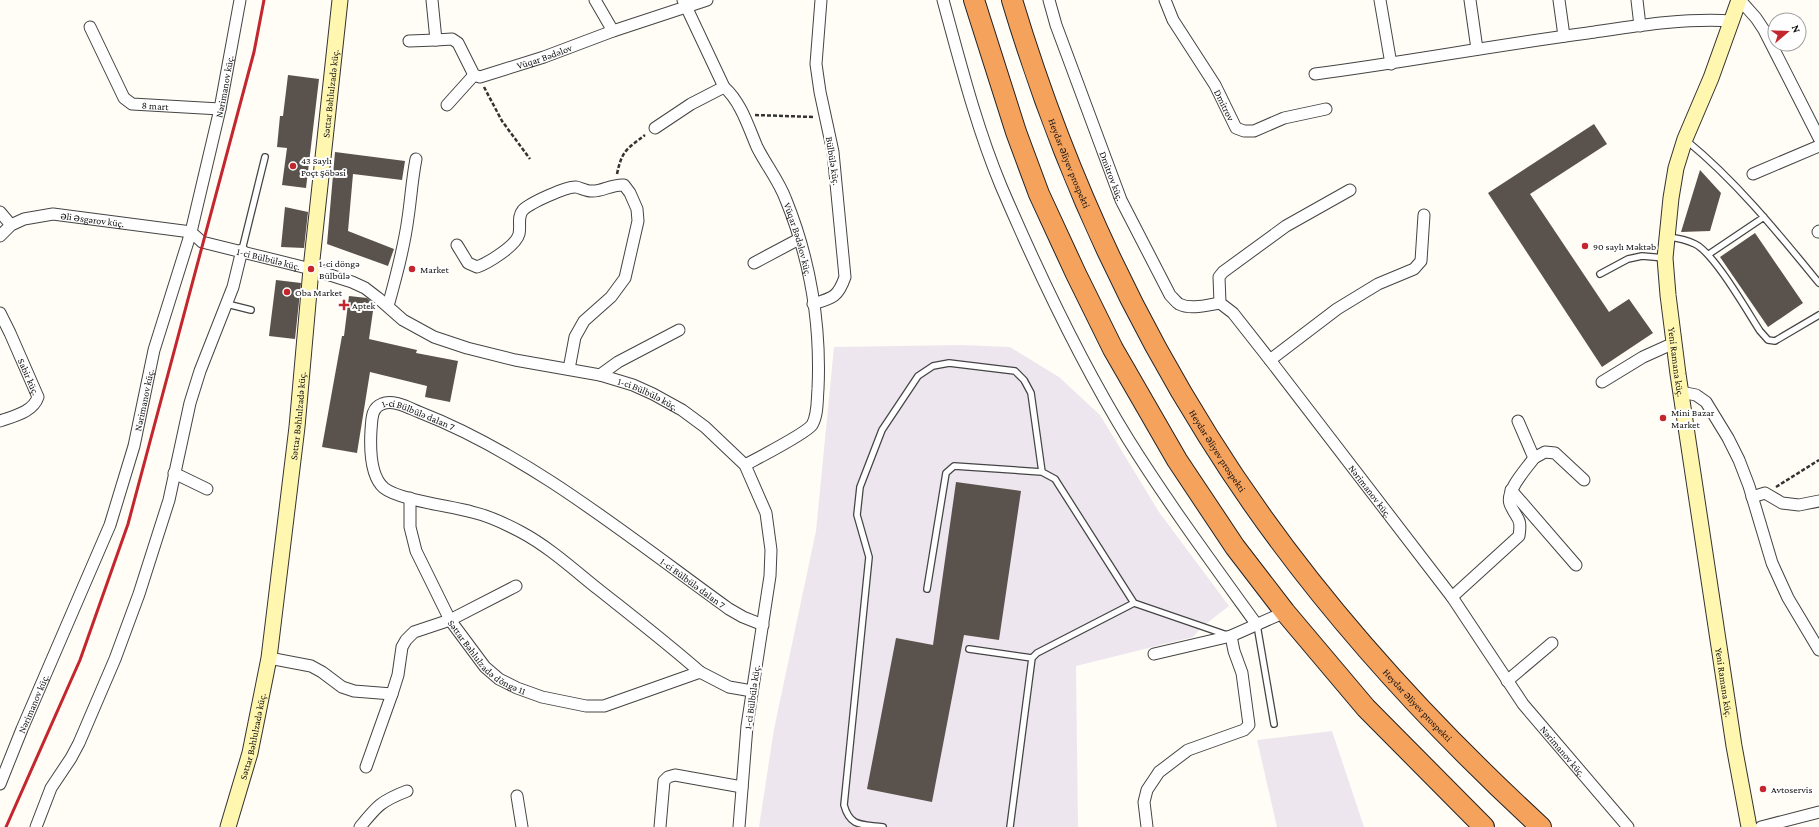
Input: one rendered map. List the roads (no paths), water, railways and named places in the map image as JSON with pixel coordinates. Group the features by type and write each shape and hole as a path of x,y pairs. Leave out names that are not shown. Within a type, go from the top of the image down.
{"highway":[{"path":"974,0 1013,125 1040,194 1076,274 1113,349 1177,460 1235,547 1285,612 1366,708 1484,827"},
{"name":"Heydər Əliyev prospekti","path":"1012,0 1029,58 1052,122 1111,260 1148,332 1208,436 1267,523 1319,591 1394,680 1484,775 1541,827"}],"street":[{"name":"Nərimanov küç.","path":"0,784 22,729 110,525 134,446 154,350 191,232 220,109 240,0"},
{"name":"Səttar Bəhlulzadə küç.","path":"228,827 250,753 269,658 296,427 311,268 340,0"},
{"path":"432,0 436,40"},
{"path":"595,0 613,31"},
{"name":"Vüqar Bədəlov","path":"477,76 544,57 686,2 707,0"},
{"name":"Bülbülə küç.","path":"813,304 832,298 841,289 845,277 833,152 825,117 816,64 821,0"},
{"path":"943,0 963,73 1001,184 1052,297 1128,438 1183,523 1257,626"},
{"name":"Dmitrov küç.","path":"1049,0 1056,25 1121,200 1170,295 1178,304 1188,306 1201,306 1220,302"},
{"name":"Dmitrov","path":"1165,0 1173,20 1215,85 1236,128 1244,131 1254,131 1284,118 1326,110"},
{"path":"1380,0 1391,64"},
{"path":"1470,0 1477,49"},
{"path":"1559,0 1564,36"},
{"path":"1637,0 1640,26"},
{"path":"1740,0 1756,18 1764,30 1819,138"},
{"name":"Yeni Ramana küç.","path":"1740,0 1711,78 1685,139 1675,176 1666,236 1665,258 1668,295 1681,392 1734,746 1749,827"},
{"name":"Vüqar Bədəlov küç.","path":"686,2 724,87 734,96 758,149 786,200 806,264 813,304 819,362 815,416 812,425 745,465"},
{"path":"1315,74 1391,64 1477,49 1640,26 1690,20 1732,21"},
{"name":"8 mart","path":"90,27 127,102 132,104 220,109"},
{"path":"409,40 452,39 458,42 477,76 447,104"},
{"path":"655,128 691,104 724,87"},
{"path":"1753,174 1819,146"},
{"path":"388,306 400,259 408,218 416,159"},
{"path":"457,244 468,263 477,267 487,264 512,244 519,235 519,216 524,210 569,187 576,187 591,192 615,184 624,185 630,193 637,210 637,230 625,278 611,297 584,321 575,337 569,369"},
{"path":"1220,302 1219,277 1223,272 1286,226 1350,190"},
{"path":"0,212 11,225"},
{"name":"Əli Əsgərov küç.","path":"0,236 11,225 24,219 53,214 191,232"},
{"path":"1270,360 1337,309 1378,284 1414,269 1421,261 1424,214"},
{"name":"1-ci Bülbülə küç.","path":"191,232 202,242 242,250 311,268 365,288 403,320 434,337 467,348 515,360 600,375 633,385 682,410 705,427 745,465 766,513 772,550 770,576 752,691 739,827"},
{"path":"754,263 799,239"},
{"path":"36,827 51,788 79,743 128,628 163,522 183,431 200,371 233,287 242,250"},
{"name":"Nərimanov küç.","path":"1220,302 1233,313 1270,360 1452,597 1523,704 1628,827"},
{"name":"Sabir küç.","path":"0,314 38,397 35,404 29,409 0,421"},
{"path":"600,375 618,362 679,330"},
{"path":"1602,382 1643,357 1674,343"},
{"path":"1681,392 1696,395 1706,402 1728,438 1739,460 1752,497 1772,564 1788,598 1819,650"},
{"name":"1-ci Bülbülə dalan 7","path":"700,672 675,650 548,549 521,532 473,512 410,498 396,494 384,488 376,478 370,438 372,415 376,408 380,404 389,402 406,407 437,419 488,445 558,487 729,609 743,617 763,625"},
{"path":"1518,421 1534,458"},
{"path":"1452,597 1496,559 1519,536 1521,524 1509,502 1511,490 1534,458 1545,452 1555,453 1584,480"},
{"path":"174,473 207,488"},
{"path":"1511,490 1576,565"},
{"path":"1752,497 1765,493 1782,503 1798,504 1819,501"},
{"path":"410,498 410,527 416,552 450,620 516,586"},
{"path":"1154,654 1231,636 1257,626 1285,612"},
{"name":"Səttar Bəhlulzadə döngə 11","path":"366,767 398,675 402,647 406,640 414,632 450,620 485,667 499,679 517,688 542,697 586,706 604,706 700,672"},
{"path":"1147,827 1144,802 1147,790 1159,772 1188,750 1244,730 1248,725 1242,673 1234,651 1231,636"},
{"path":"1507,681 1552,643"},
{"path":"269,658 311,666 322,672 342,687 354,691 392,694"},
{"path":"700,672 729,686 752,691"},
{"path":"660,827 664,781 668,777 675,775 742,787"},
{"path":"360,827 380,803 389,797 407,791"},
{"path":"517,796 522,827"},
{"path":"1761,827 1819,812"}],"lane":[{"path":"1685,139 1707,158 1764,217 1819,283"},
{"path":"242,250 265,157"},
{"path":"1709,254 1764,217"},
{"path":"1666,236 1696,244 1709,254 1760,331 1768,340 1775,341 1819,315"},
{"path":"1600,274 1628,259 1642,256 1665,258"},
{"path":"227,304 251,310"},
{"path":"883,827 852,822 847,817 844,805 869,557 857,515 860,487 882,430 918,376 933,366 950,363 1015,371 1024,380 1031,393 1042,472"},
{"path":"927,589 946,473 954,466 1042,472 1055,479 1134,603 1231,636"},
{"path":"1010,827 1032,658 1037,653 1134,603"},
{"path":"1257,626 1274,724"},
{"path":"970,649 1032,658"}],"railway":[{"path":"6,827 80,660 128,524 254,52 264,0"}],"place":[{"name":"43 Saylı Poçt Şöbəsi","path":"293,166"},
{"name":"90 saylı Məktəb","path":"1585,246"},
{"name":"1-ci döngə Bülbülə","path":"311,269"},
{"name":"Market","path":"412,269"},
{"name":"Oba Market","path":"287,292"},
{"name":"Aptek","path":"344,305"},
{"name":"Mini Bazar Market","path":"1663,418"},
{"name":"Avtoservis","path":"1763,789"}]}
